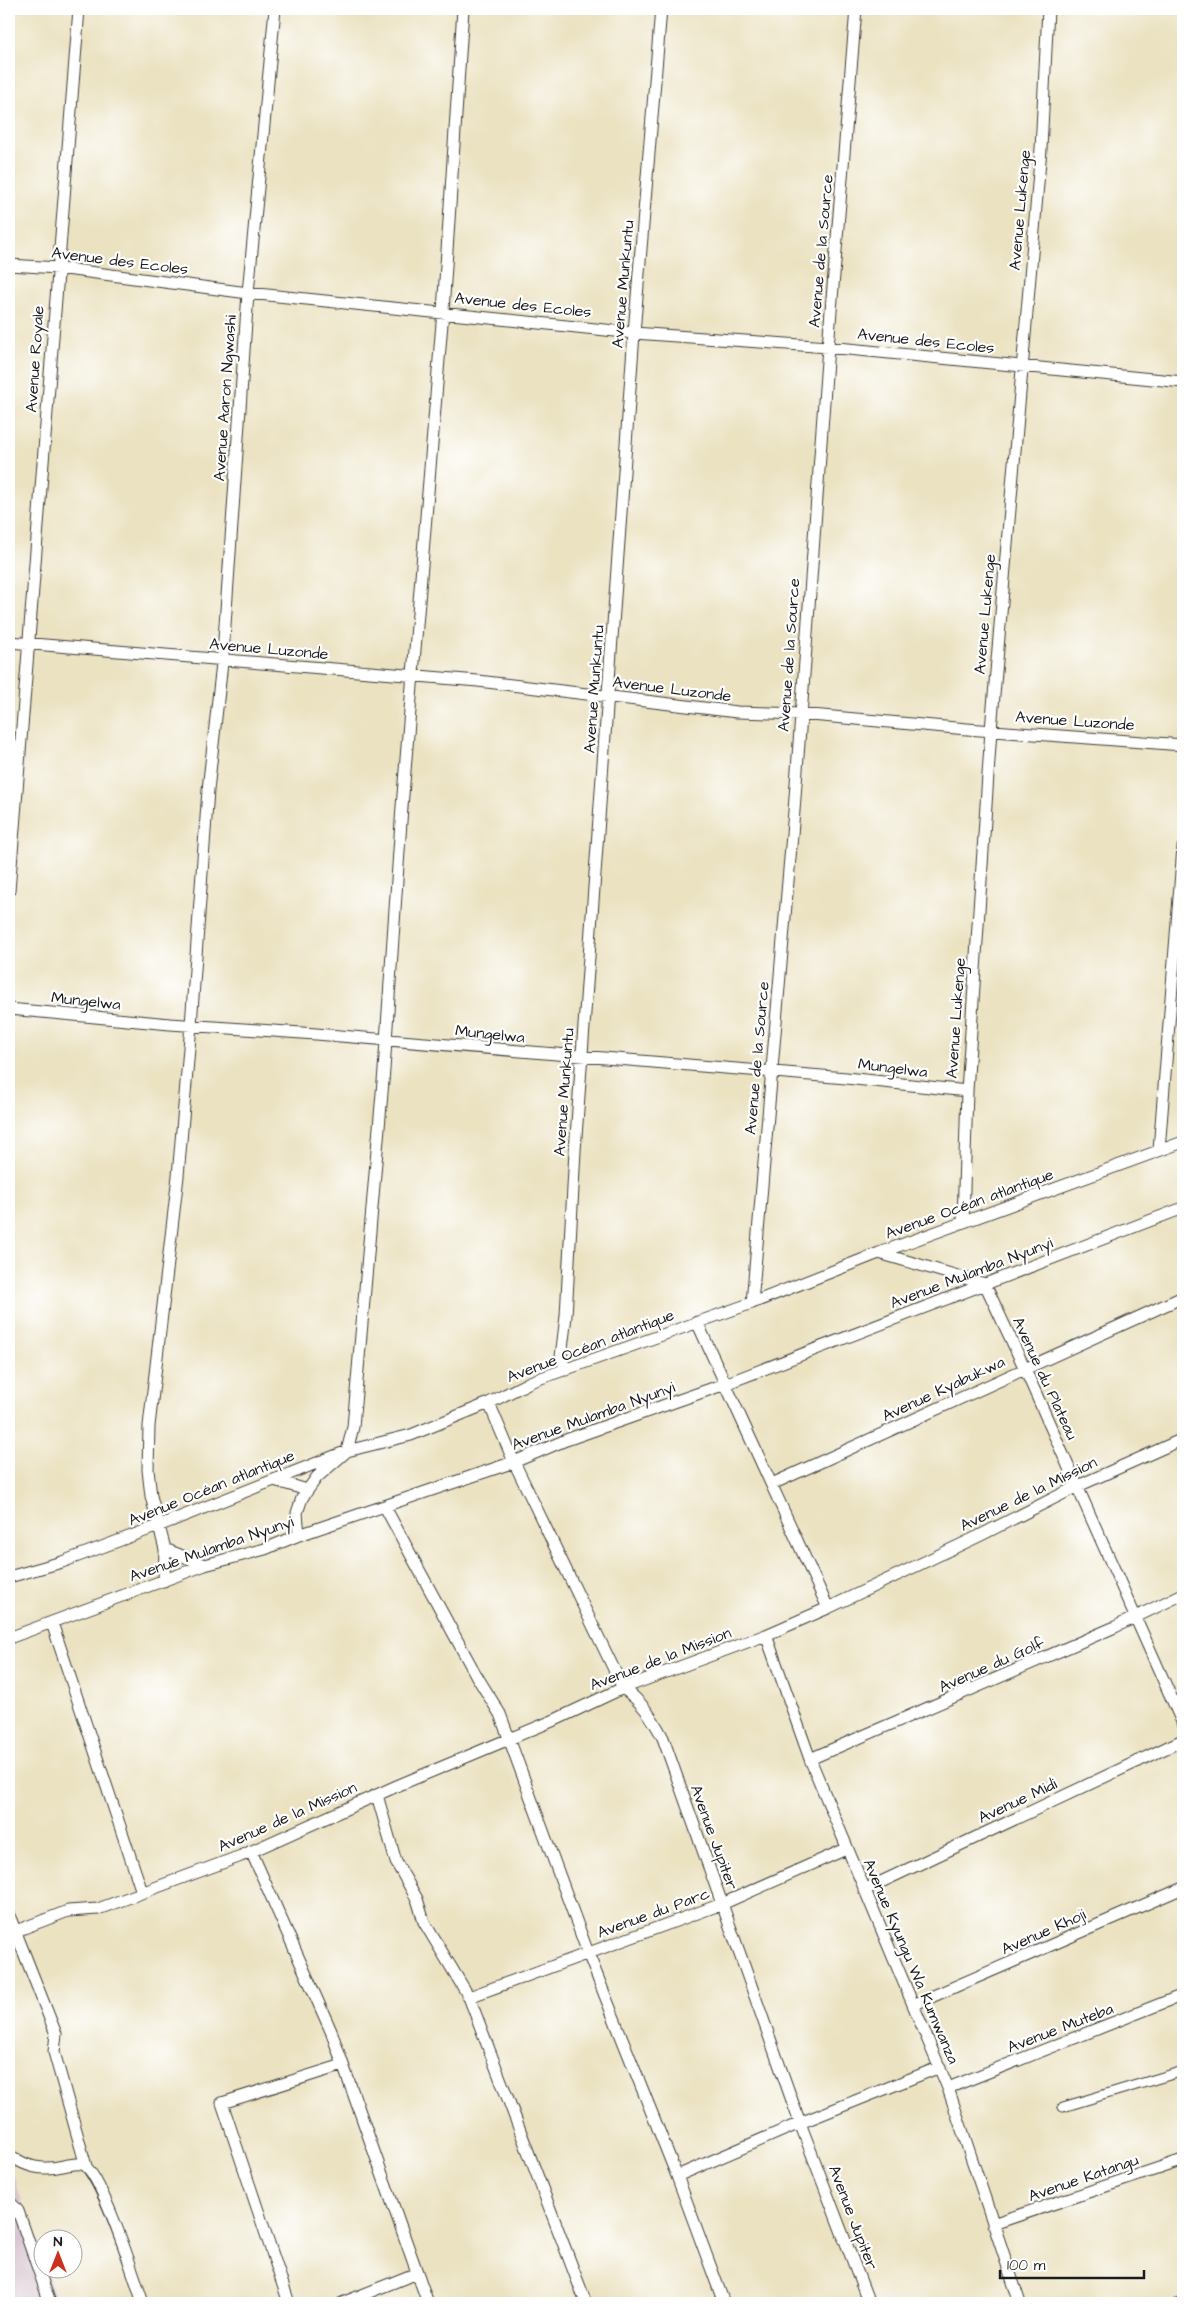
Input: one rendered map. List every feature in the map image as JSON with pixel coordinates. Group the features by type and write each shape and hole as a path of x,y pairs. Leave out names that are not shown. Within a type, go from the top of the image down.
{"street":[{"name":"Avenue Royale","path":"9,891 80,9"},
{"name":"Avenue Aaron Ngwashi","path":"164,1582 165,1549 151,1496 148,1470 149,1426 178,1176 208,790 222,660 248,292 276,9"},
{"path":"299,1534 297,1512 307,1490 317,1477 347,1452 352,1440 386,1041 412,676 442,311 463,9"},
{"name":"Avenue Munkuntu","path":"566,1370 561,1358 566,1316 582,1057 634,332 661,9"},
{"name":"Avenue de la Source","path":"752,1303 793,821 828,347 856,9"},
{"name":"Avenue Lukenge","path":"963,1222 967,1091 991,730 1042,131 1048,9"},
{"name":"Avenue des Ecoles","path":"9,265 58,268 248,292 634,332 828,347 1183,382"},
{"name":"Avenue Luzonde","path":"9,642 412,676 737,712 800,714 1183,745"},
{"path":"1159,1150 1183,847"},
{"name":"Mungelwa","path":"9,1009 771,1072 967,1091"},
{"name":"Avenue Océan atlantique","path":"9,1578 62,1562 347,1452 412,1436 489,1403 530,1382 752,1303 879,1253 1183,1142"},
{"name":"Avenue Mulamba Nyunyi","path":"9,1638 164,1582 205,1565 265,1549 299,1534 385,1507 426,1490 514,1462 566,1440 725,1384 1183,1208"},
{"path":"879,1253 985,1284"},
{"name":"Avenue du Plateau","path":"985,1284 1078,1486 1183,1724"},
{"name":"Avenue Kyabukwa","path":"772,1484 989,1386 1024,1367 1183,1297"},
{"path":"696,1322 828,1608"},
{"name":"Avenue Jupiter","path":"489,1403 514,1462 623,1688 640,1701 652,1717 663,1738 800,2123 869,2303"},
{"name":"Avenue de la Mission","path":"16,1931 68,1911 98,1909 251,1850 557,1719 623,1688 766,1635 828,1608 979,1536 1078,1486 1183,1439"},
{"path":"274,1480 307,1490"},
{"path":"385,1507 476,1675 500,1714 588,1953 724,2303"},
{"path":"165,1549 205,1565"},
{"name":"Avenue du Golf","path":"810,1759 1135,1617 1183,1594"},
{"path":"52,1623 142,1892"},
{"name":"Avenue Kyungu Wa Kumwanza","path":"766,1635 810,1759 846,1849 915,2004 948,2088 1020,2303"},
{"name":"Avenue Midi","path":"864,1890 1183,1740"},
{"path":"377,1795 396,1862 417,1899 424,1922 469,1997 586,2303"},
{"name":"Avenue du Parc","path":"469,1997 722,1904 846,1849"},
{"path":"251,1850 331,2031 428,2303"},
{"name":"Avenue Khoji","path":"915,2004 1183,1888"},
{"path":"9,1915 56,2034 54,2052 86,2166 96,2180 113,2219 143,2303"},
{"name":"Avenue Muteba","path":"948,2088 1183,1996"},
{"path":"289,2303 222,2103 343,2065"},
{"path":"676,2176 800,2123 940,2067"},
{"path":"1063,2107 1183,2070"},
{"path":"9,2155 29,2167 49,2169 79,2163 86,2166"},
{"name":"Avenue Katangu","path":"993,2224 1183,2160"},
{"path":"9,2201 18,2211 50,2303"},
{"path":"342,2303 417,2274"},
{"path":"1179,2303 1183,2302"}],"shaded area":[{"path":"13,2175 32,2231 32,2280 49,2280 57,2303 9,2303 9,2177"}]}
